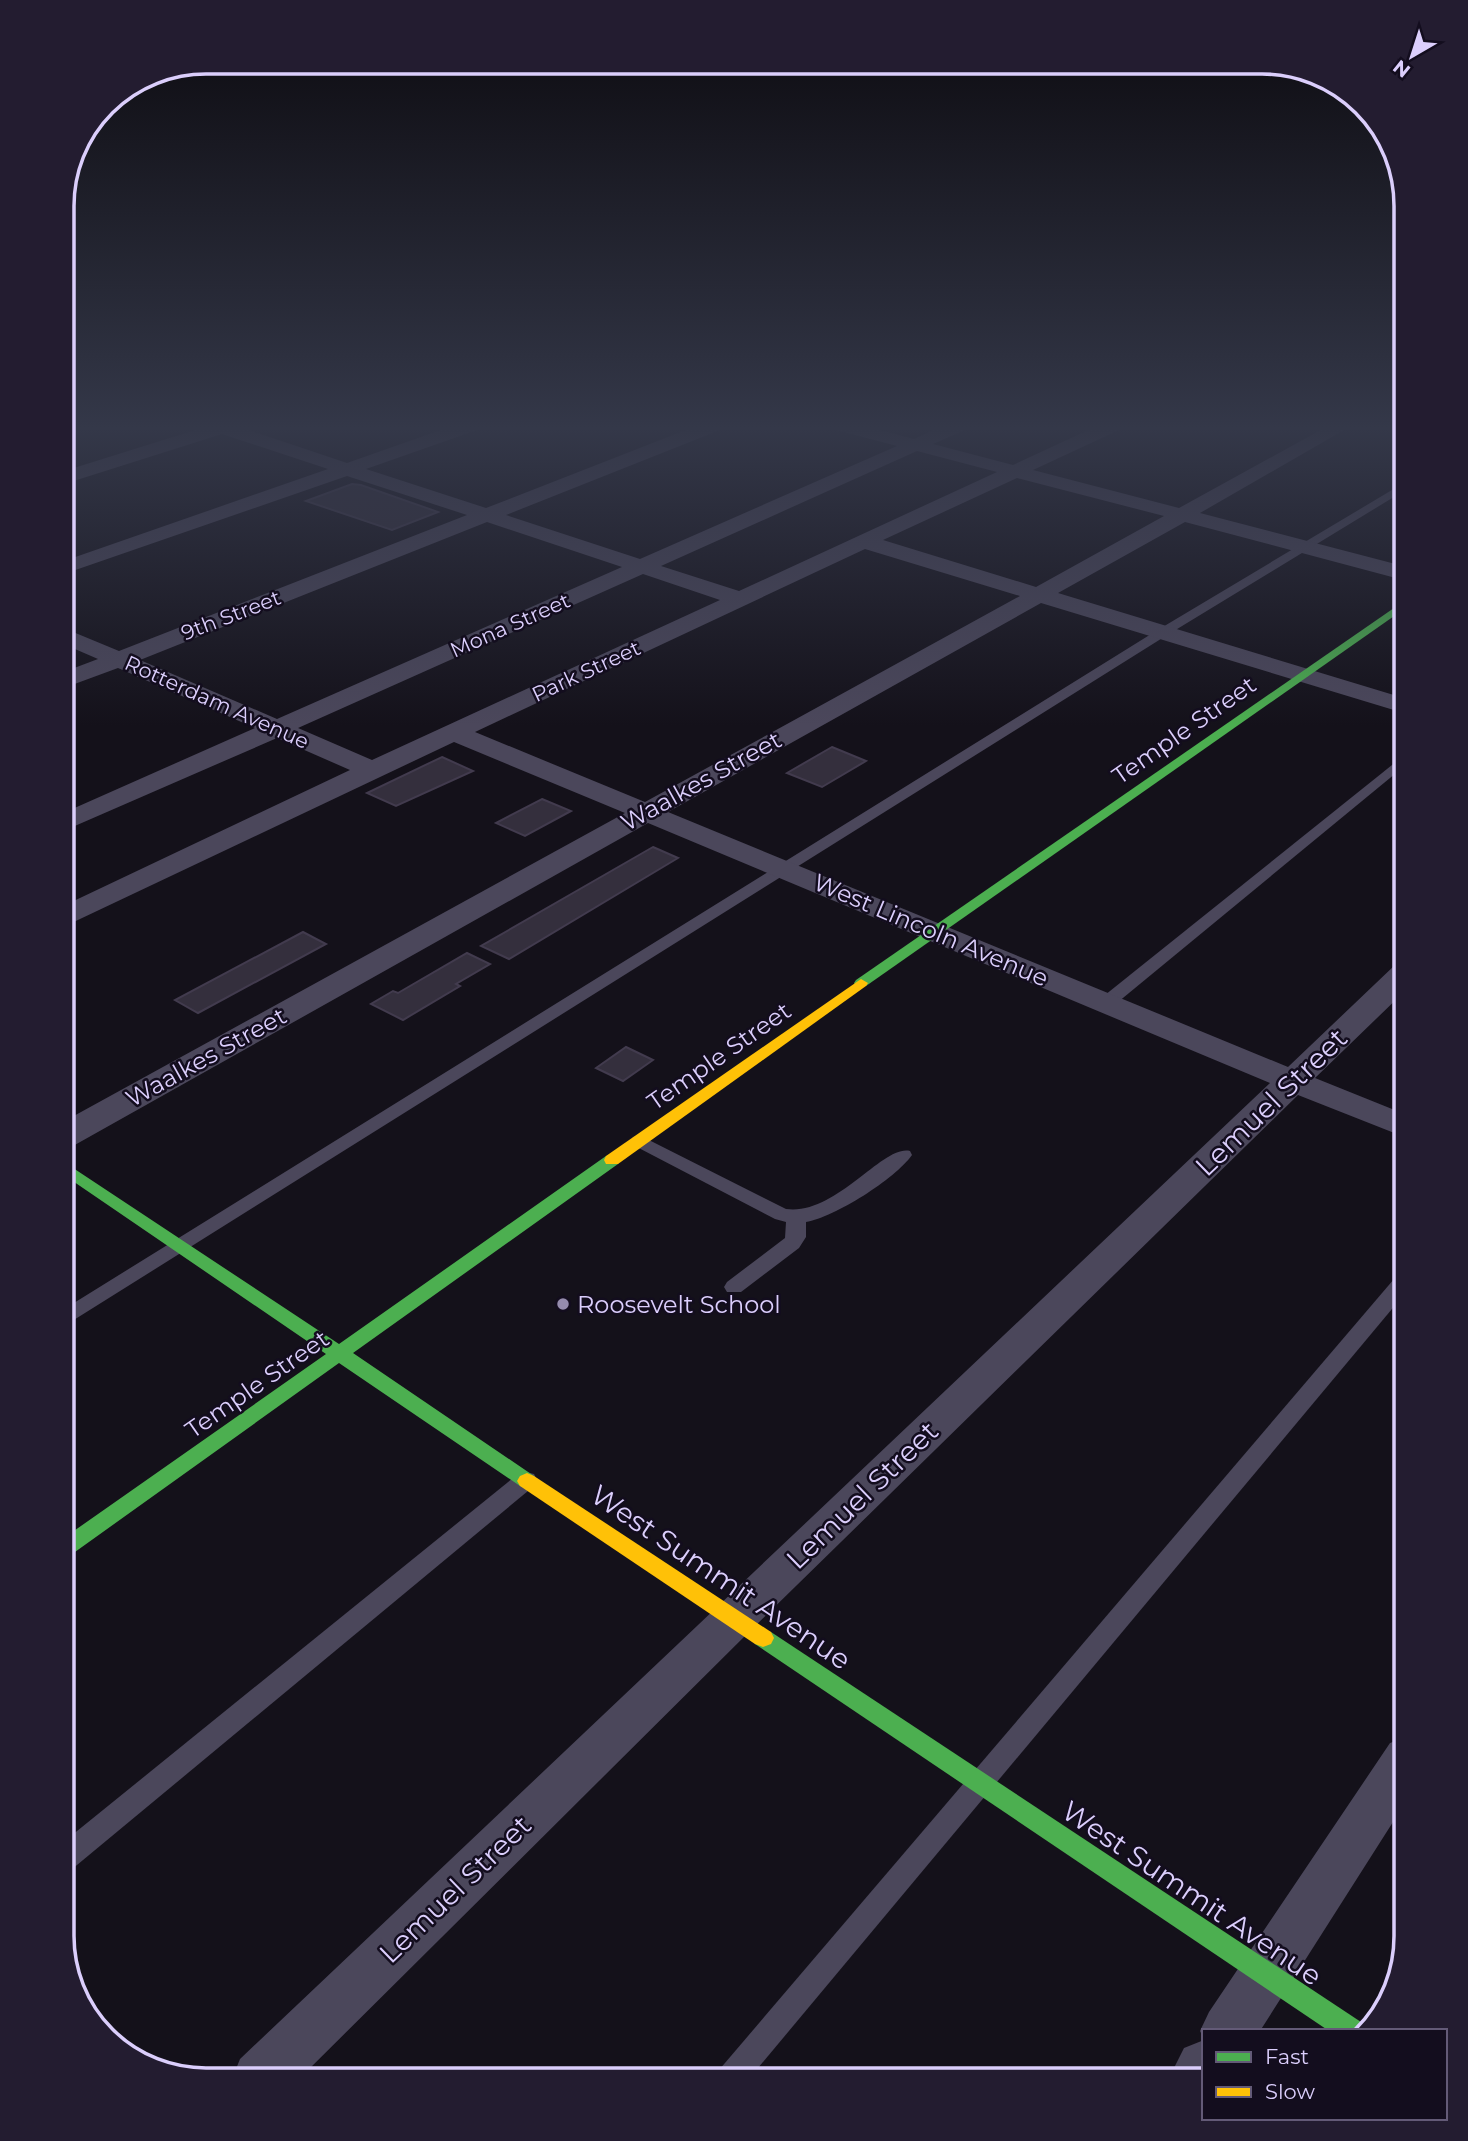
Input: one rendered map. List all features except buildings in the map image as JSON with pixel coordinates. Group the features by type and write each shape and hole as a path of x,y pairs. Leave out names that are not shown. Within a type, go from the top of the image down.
{"street":[{"path":"74,564 184,526"},
{"name":"9th Street","path":"74,677 457,526"},
{"path":"523,526 740,599"},
{"name":"Mona Street","path":"74,818 733,526"},
{"name":"Park Street","path":"74,913 372,770 900,526"},
{"name":"Waalkes Street","path":"74,1131 1164,526"},
{"path":"1221,526 1394,571"},
{"path":"866,542 1160,634 1394,703"},
{"name":"Temple Street","path":"74,1542 933,932 1394,611"},
{"name":"Rotterdam Avenue","path":"74,640 372,770"},
{"name":"West Lincoln Avenue","path":"455,733 1394,1123"},
{"name":"Lemuel Street","path":"273,2067 734,1618 1394,984"},
{"name":"West Summit Avenue","path":"74,1174 526,1480 1349,2029"},
{"path":"1229,2029 1394,1778"}],"lane":[{"path":"74,1313 1160,634 1338,526"},
{"path":"1106,1003 1394,768"},
{"path":"639,1141 782,1215 796,1219 813,1217 829,1209 903,1155"},
{"path":"734,1286 792,1243 796,1237 796,1219"},
{"path":"740,2068 1394,1292"},
{"path":"74,1850 526,1480"}],"traffic: fast":[{"path":"861,983 1394,611"},
{"path":"74,1542 612,1160"},
{"path":"74,1174 527,1481"},
{"path":"763,1638 1349,2029"}],"traffic: slow":[{"path":"612,1160 861,983"},
{"path":"527,1481 763,1638"}],"place":[{"name":"Roosevelt School","path":"563,1304"}]}
